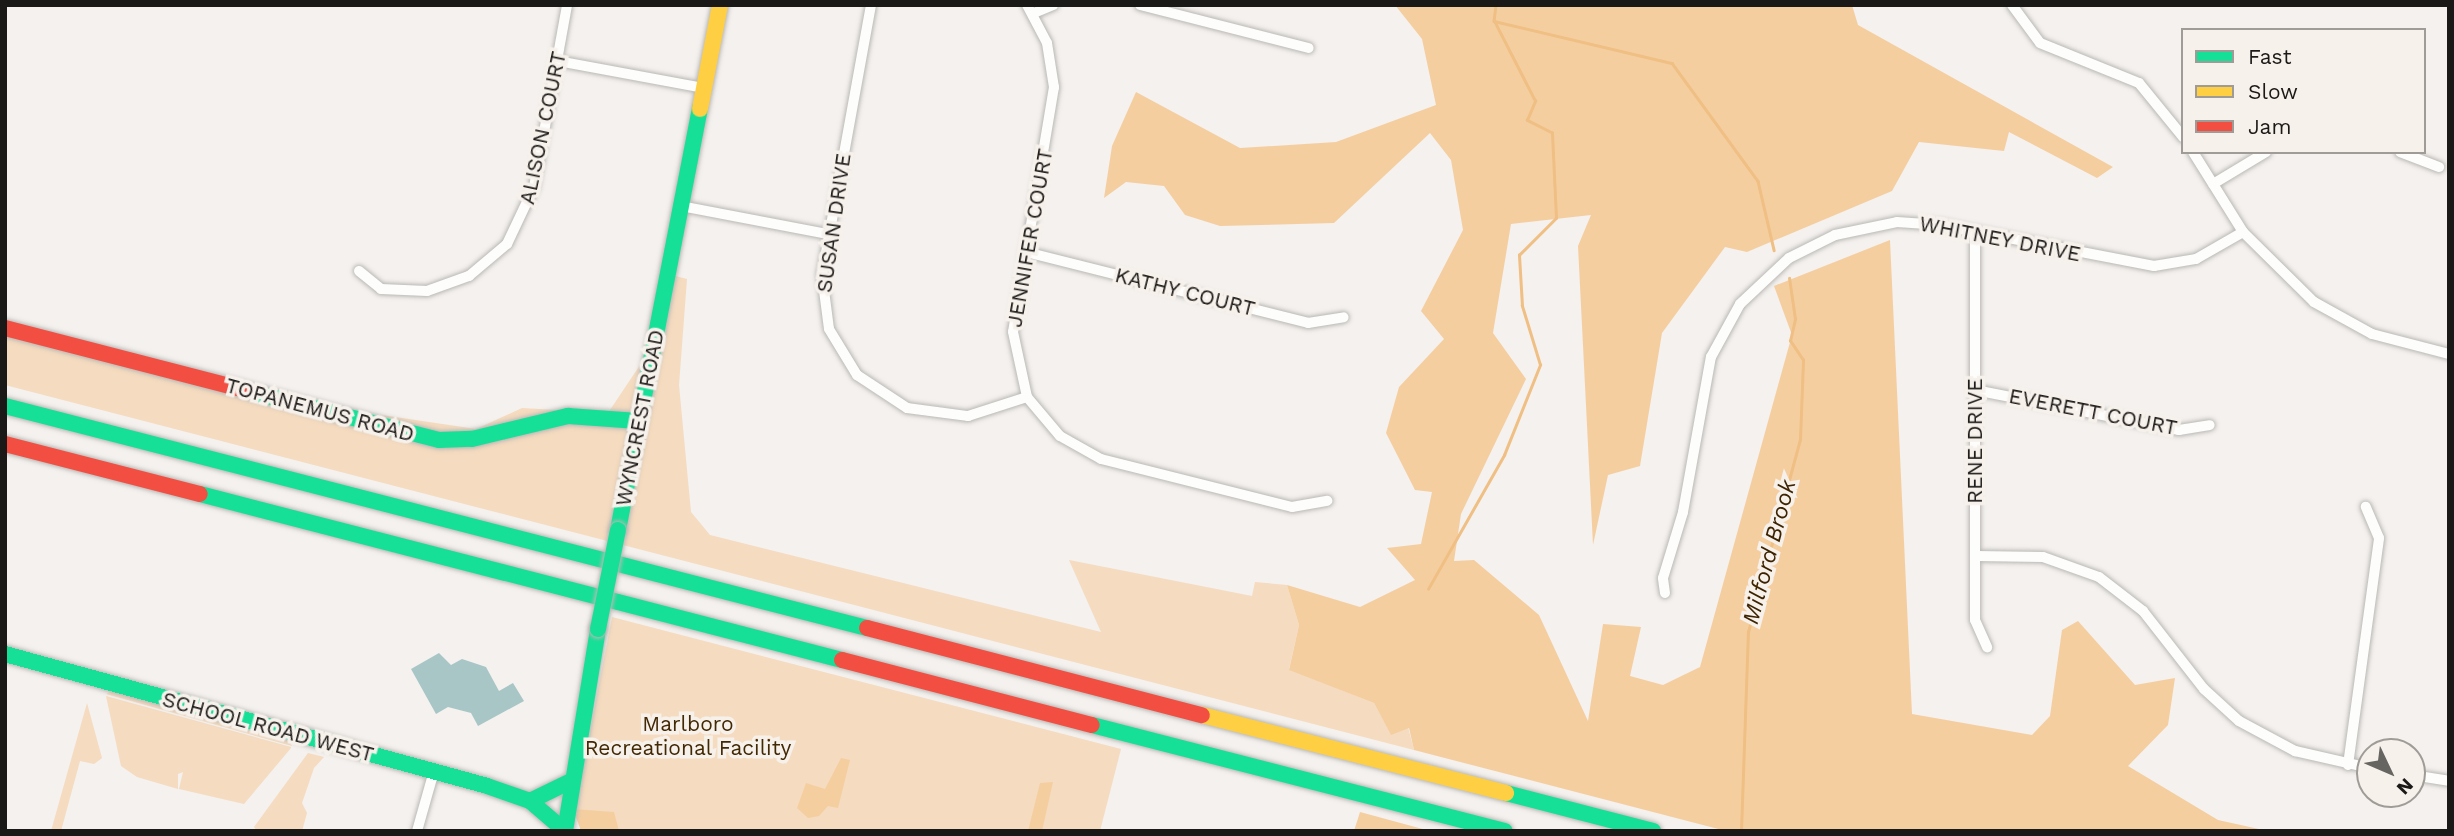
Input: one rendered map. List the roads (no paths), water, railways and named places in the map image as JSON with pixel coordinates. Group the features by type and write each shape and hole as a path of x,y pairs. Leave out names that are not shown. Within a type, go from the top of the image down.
{"main road":[{"name":"WYNCREST ROAD","path":"565,831 569,782 720,5"},
{"name":"TOPANEMUS ROAD","path":"5,328 439,440 472,439 568,416 638,421"},
{"path":"5,406 1653,831"},
{"path":"5,444 1505,831"},
{"name":"SCHOOL ROAD WEST","path":"5,654 433,771 530,801 565,831"},
{"path":"530,801 546,798 569,782"}],"street":[{"name":"ALISON COURT","path":"359,271 381,289 420,292 459,281 496,256 529,203 567,5"},
{"name":"SUSAN DRIVE","path":"871,5 828,234 822,289 826,318 844,359 873,389 907,408 946,416 981,413 1027,397"},
{"path":"1030,9 1053,5"},
{"path":"1140,5 1309,48"},
{"path":"2012,5 2040,43 2139,83 2181,135"},
{"name":"JENNIFER COURT","path":"1030,9 1051,55 1054,87 1013,332 1027,397 1060,436 1101,458 1292,508 1327,501"},
{"path":"558,61 704,88"},
{"path":"2194,154 2243,232 2292,285 2339,318 2403,345 2449,354"},
{"path":"2213,184 2263,154"},
{"path":"2405,154 2439,167"},
{"path":"681,206 828,234"},
{"name":"WHITNEY DRIVE","path":"1664,593 1663,578 1683,512 1703,382 1719,338 1740,304 1789,258 1854,229 1910,222 2154,266 2196,259 2243,232"},
{"name":"RENE DRIVE","path":"1975,232 1975,620 1987,647"},
{"name":"KATHY COURT","path":"1026,252 1308,323 1344,317"},
{"name":"EVERETT COURT","path":"1975,390 2179,430 2210,425"},
{"path":"2348,765 2379,538 2366,507"},
{"path":"1976,556 2043,557 2099,577 2143,611 2204,689 2239,721 2295,751 2356,766"},
{"path":"417,831 433,771"},
{"path":"2426,777 2449,781"}],"waterway":[{"name":"Milford Brook","path":"1496,5 1494,21 1672,63 1758,181 1774,250"},
{"path":"1428,589 1504,455 1540,365 1522,306 1519,255 1556,218 1552,133 1527,120 1535,101 1494,21"},
{"name":"Milford Brook","path":"1741,831 1748,632 1800,439 1803,360 1790,341 1795,319 1789,278"}],"park label":[{"name":"Marlboro Recreational Facility","path":"688,736"}]}
